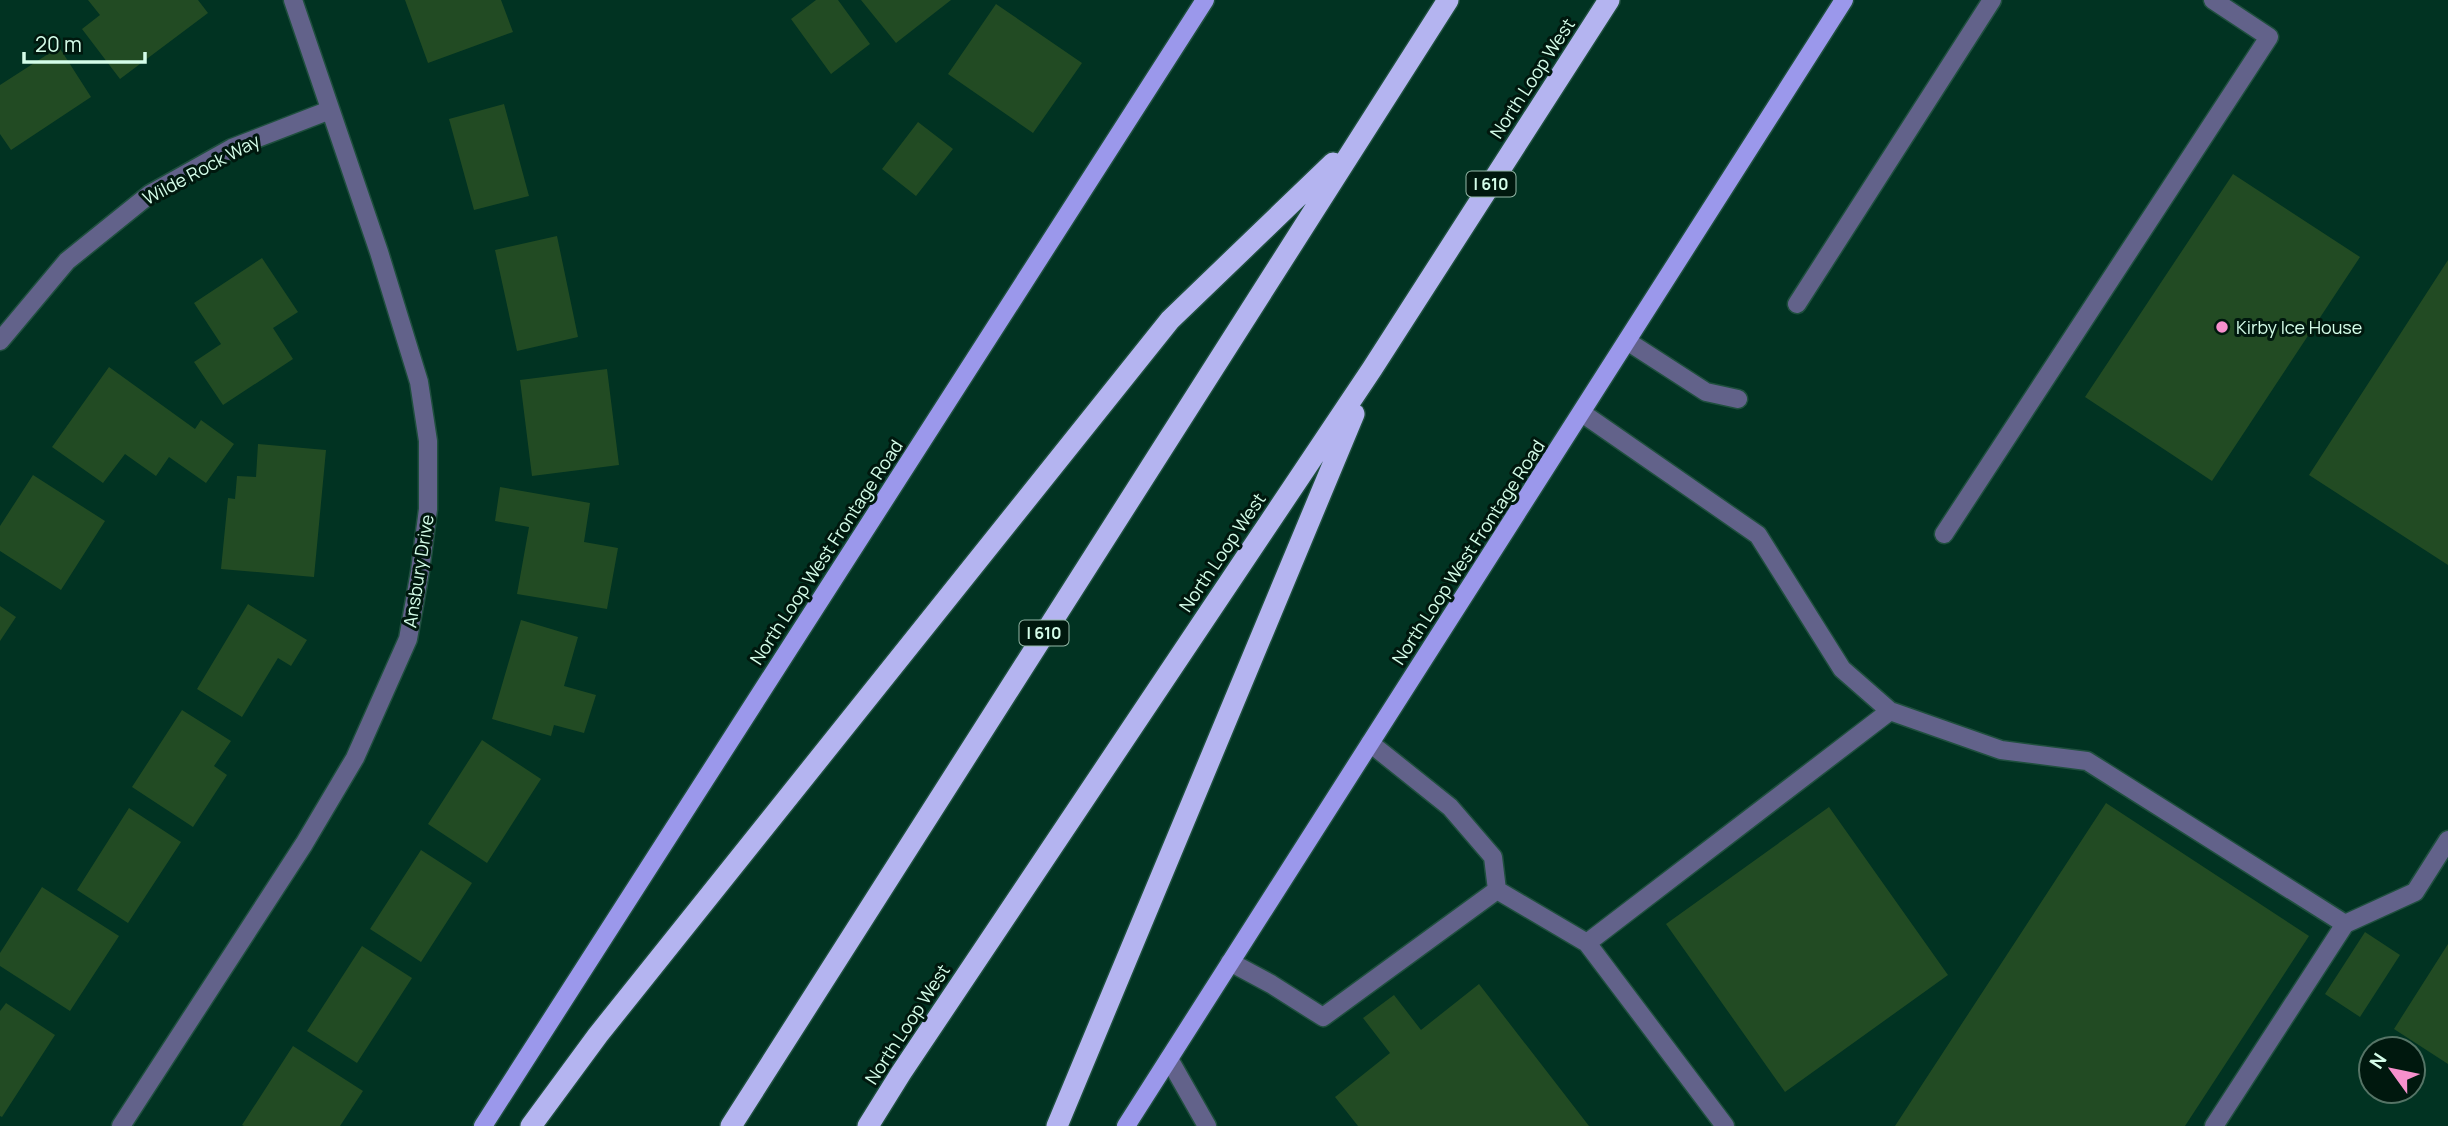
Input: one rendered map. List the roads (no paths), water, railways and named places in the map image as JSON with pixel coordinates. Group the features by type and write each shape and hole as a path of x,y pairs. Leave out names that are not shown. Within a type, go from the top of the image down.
{"highway":[{"name":"I 610","path":"731,1126 1448,0"},
{"name":"North Loop West","path":"868,1126 1372,369 1609,0"},
{"path":"531,1126 598,1035 1170,320 1358,140"},
{"path":"1057,1126 1372,369"}],"main road":[{"name":"North Loop West Frontage Road","path":"483,1126 1205,0"},
{"name":"North Loop West Frontage Road","path":"1126,1126 1844,0"}],"street":[{"name":"Ansbury Drive","path":"121,1126 304,844 349,769 408,639 420,572 428,509 428,441 419,382 379,252 293,0"},
{"path":"1797,304 1992,0"},
{"path":"1944,534 2269,37 2213,0"},
{"name":"Wilde Rock Way","path":"0,341 67,261 149,194 232,148 330,110"},
{"path":"1628,341 1706,392 1738,399"},
{"path":"1581,413 1758,535 1842,669 1890,711 2001,750 2087,761 2345,924"},
{"path":"1587,943 1890,711"},
{"path":"1370,743 1450,807 1493,857 1497,890"},
{"path":"2214,1126 2345,924 2415,892 2448,840"},
{"path":"1497,890 1587,943 1725,1126"},
{"path":"1230,962 1323,1017 1497,890"},
{"path":"1169,1059 1207,1126"}],"place":[{"name":"Kirby Ice House","path":"2222,327"}]}
